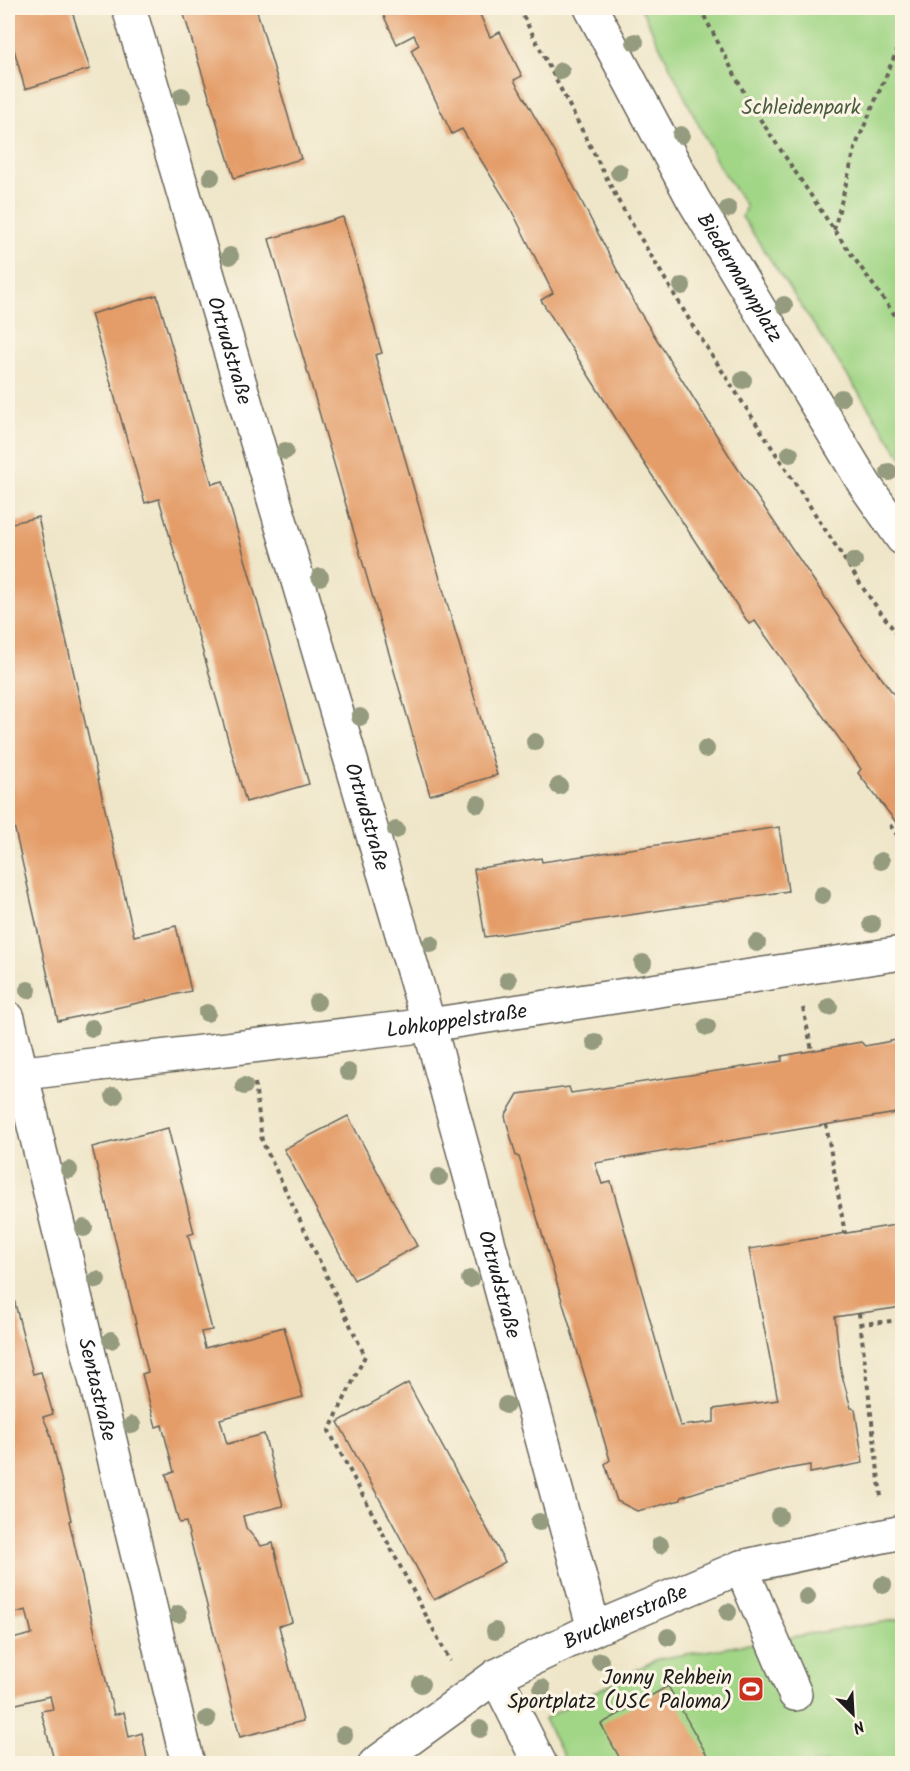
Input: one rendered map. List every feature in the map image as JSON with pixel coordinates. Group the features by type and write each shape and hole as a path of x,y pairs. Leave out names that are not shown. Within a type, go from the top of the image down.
{"street":[{"name":"Ortrudstraße","path":"129,8 429,1025 594,1629"},
{"name":"Biedermannplatz","path":"591,8 693,199 865,484 903,538"},
{"name":"Lohkoppelstraße","path":"14,1074 429,1025 903,952"},
{"name":"Sentastraße","path":"8,1018 14,1074 188,1764"},
{"name":"Brucknerstraße","path":"375,1764 496,1676 594,1629 741,1567 894,1534"},
{"path":"741,1567 795,1694"},
{"path":"496,1676 540,1764"}],"path":[{"path":"519,8 619,202 693,326 865,591 903,641"},
{"path":"700,8 750,104 834,230 903,325"},
{"path":"834,230 856,145 903,39"},
{"path":"890,825 903,842"},
{"path":"251,1046 262,1141 365,1356 329,1431 468,1696"},
{"path":"826,1124 845,1234"},
{"path":"859,1313 894,1534"},
{"path":"860,1324 903,1320"}],"green space":[{"name":"Schleidenpark","path":"641,8 902,8 902,458 742,217 746,206 719,166"},
{"name":"Jonny Rehbein Sportplatz (USC Paloma)","path":"902,1619 902,1763 567,1763 544,1719 657,1659"}],"building":[{"path":"8,8 71,8 90,69 25,89 8,28"},
{"path":"182,8 256,8 301,159 234,178"},
{"path":"380,8 477,8 490,37 500,32 522,76 514,80 570,179 634,303 732,460 865,656 902,705 902,830 858,773 861,769 755,621 749,624 644,463 541,300 553,293 511,209 462,129 452,134 411,50 419,45 414,35 397,44"},
{"path":"343,217 382,353 375,355 497,775 430,795 269,239"},
{"path":"157,295 212,484 223,481 309,784 246,802 159,499 145,503 91,314"},
{"path":"38,517 134,936 176,926 191,991 58,1021 8,799 8,524"},
{"path":"779,827 788,891 485,937 474,869 541,858 542,862"},
{"path":"902,1039 902,1112 595,1163 602,1184 611,1182 680,1426 714,1422 714,1409 778,1400 749,1249 902,1224 902,1307 835,1317 841,1372 851,1408 855,1409 863,1463 810,1473 810,1465 787,1469 709,1488 681,1497 681,1500 637,1511 617,1501 605,1464 610,1460 505,1116 518,1094 569,1087 571,1093 782,1061 782,1056 861,1042 865,1046"},
{"path":"348,1116 417,1246 354,1280 284,1149"},
{"path":"168,1128 194,1233 188,1235 212,1330 201,1332 205,1348 284,1327 303,1397 220,1419 227,1444 264,1434 283,1506 243,1516 246,1528 261,1546 273,1543 292,1622 279,1626 303,1721 240,1737 186,1522 179,1523 166,1474 174,1472 162,1425 156,1427 142,1374 148,1372 92,1147"},
{"path":"8,1276 33,1374 41,1372 53,1414 43,1417 50,1433 71,1520 69,1521 114,1715 124,1712 129,1737 142,1733 148,1764 55,1764 41,1711 53,1709 50,1696 8,1706 8,1640 32,1634 26,1610 8,1615 8,1550 13,1549 8,1537"},
{"path":"408,1383 505,1562 434,1600 338,1422"},
{"path":"668,1686 712,1764 623,1764 601,1724"}],"place":[{"name":"Jonny Rehbein Sportplatz (USC Paloma)","path":"751,1689"}]}
